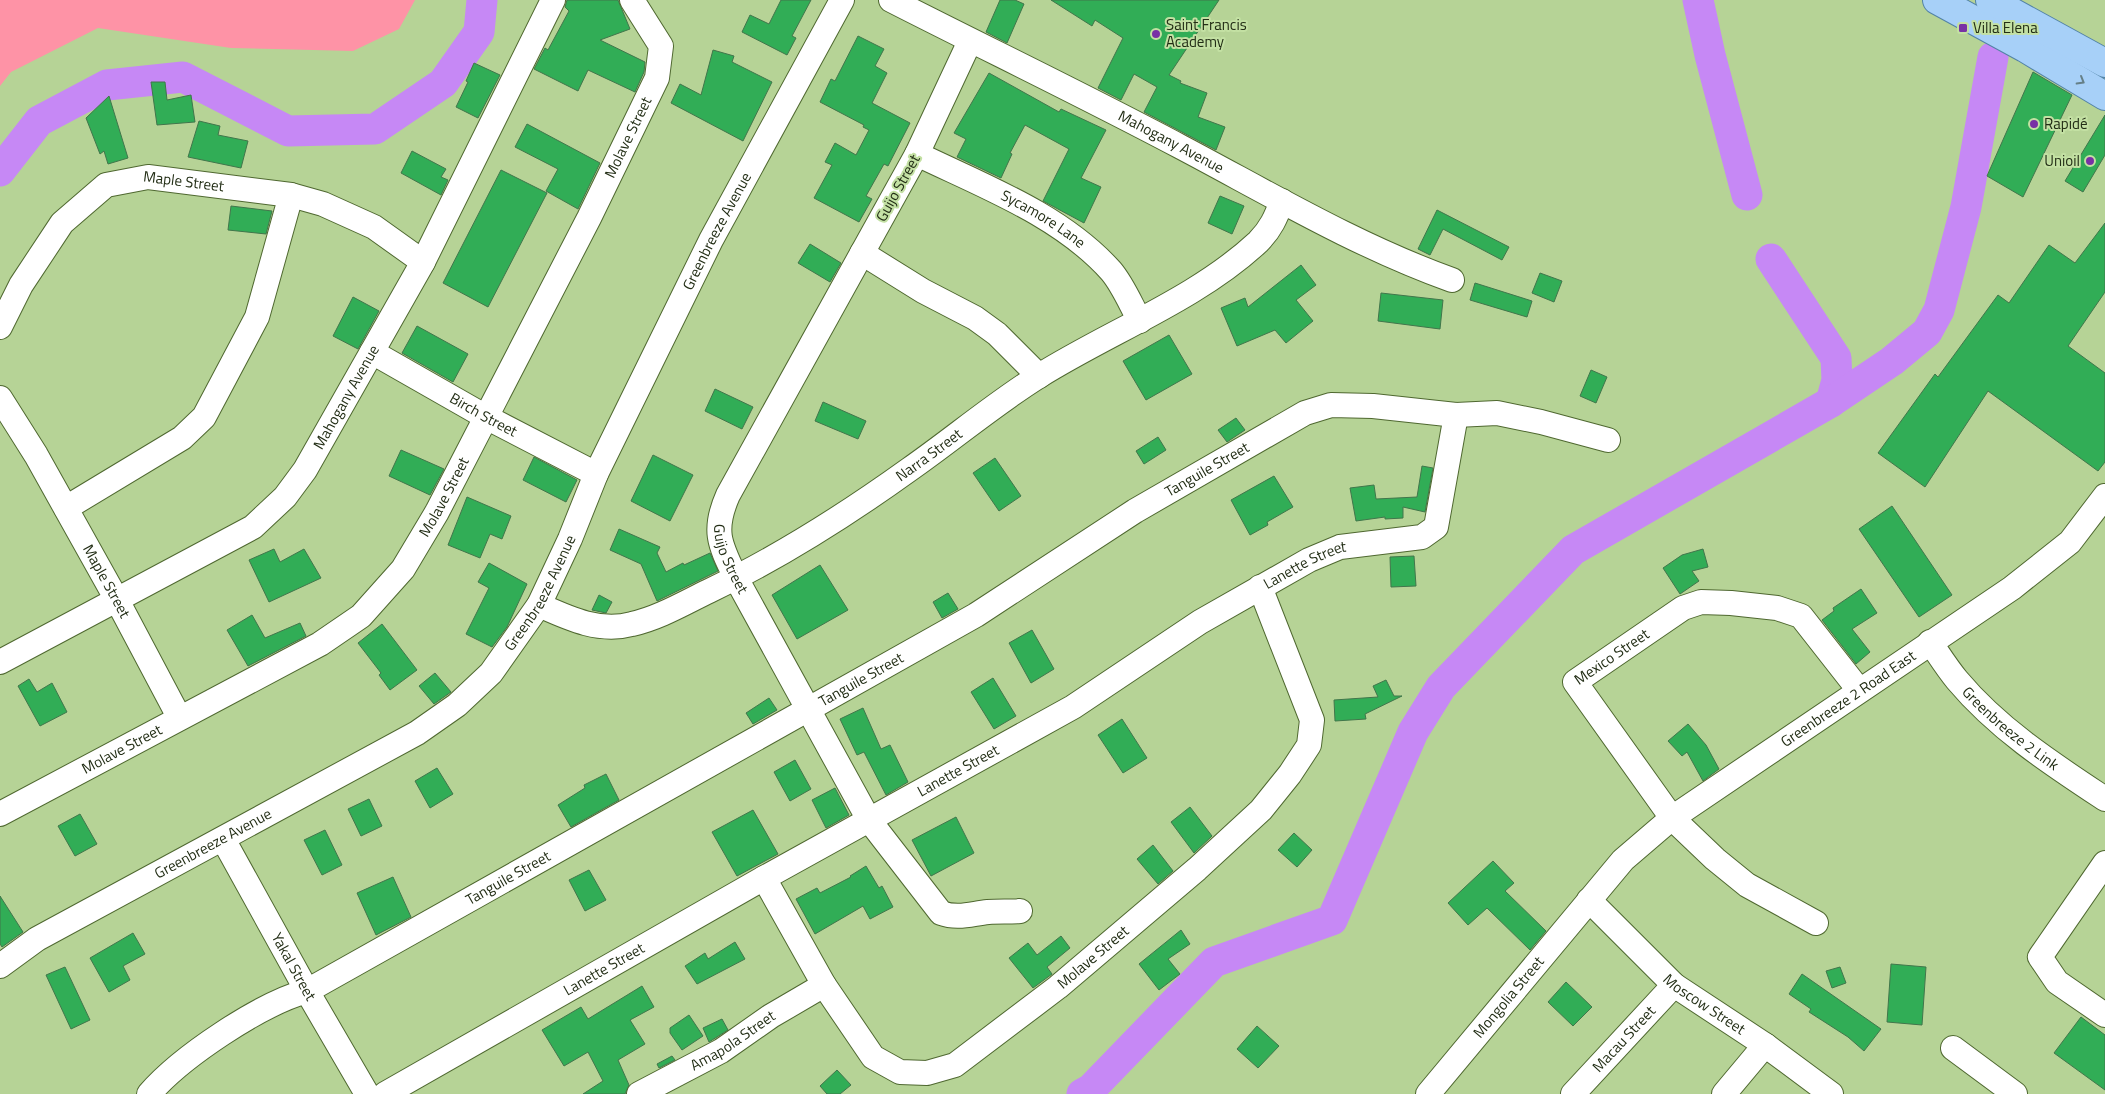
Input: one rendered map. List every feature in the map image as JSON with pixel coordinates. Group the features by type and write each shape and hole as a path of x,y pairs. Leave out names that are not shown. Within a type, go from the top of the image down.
{"main road":[{"path":"1937,0 1986,8 2031,37 2105,96"},
{"path":"2031,37 2105,63"}],"street":[{"name":"Mahogany Avenue","path":"0,662 253,526 285,496 305,470 423,262 553,0"},
{"name":"Molave Street","path":"0,814 179,717 320,644 361,616 404,569 437,512 589,218 657,78 662,46 632,0"},
{"name":"Greenbreeze Avenue","path":"0,966 37,939 417,733 457,705 491,673 539,604 570,539 596,474 711,240 842,0"},
{"name":"Mahogany Avenue","path":"891,0 1129,120 1328,226 1407,264 1452,280"},
{"name":"Guijo Street","path":"970,41 917,154 721,510 718,539 736,578 869,820 941,913 958,917 987,912 1020,911"},
{"name":"Sycamore Lane","path":"917,154 1004,196 1080,242 1112,272 1140,321"},
{"name":"Maple Street","path":"0,327 21,285 62,223 106,185 148,177 291,195 323,204 374,227 423,262"},
{"path":"66,508 182,438 204,417 257,317 291,195"},
{"name":"Narra Street","path":"539,604 576,621 599,627 631,625 660,614 736,578 818,531 908,471 1039,376 1140,321 1206,281 1257,243 1273,226 1282,201"},
{"path":"862,254 923,291 975,318 997,334 1039,376"},
{"name":"Birch Street","path":"372,352 486,417 596,474"},
{"name":"Maple Street","path":"0,398 66,508 179,717"},
{"name":"Tanguile Street","path":"149,1094 185,1060 274,1003 307,991 809,711 976,615 1143,506 1305,413 1331,404 1374,406 1456,415 1497,413 1541,422 1608,440"},
{"name":"Lanette Street","path":"385,1094 764,878 1073,707 1200,622 1309,560 1340,547 1422,537 1428,534 1436,527 1456,415"},
{"name":"Greenbreeze 2 Road East","path":"1589,900 1623,860 1672,818 2012,588 2070,542 2105,496"},
{"name":"Molave Street","path":"764,878 824,985 873,1057 900,1072 927,1073 955,1065 1058,987 1197,869 1261,810 1290,774 1309,745 1312,720 1260,587"},
{"name":"Mexico Street","path":"1816,923 1747,885 1715,859 1672,818 1575,682 1683,608 1701,602 1777,608 1801,616 1859,690"},
{"name":"Greenbreeze 2 Link","path":"1930,642 1956,679 1989,713 2023,742 2105,799"},
{"name":"Yakal Street","path":"223,839 307,991 367,1094"},
{"path":"2105,863 2040,956 2057,982 2105,1015"},
{"name":"Moscow Street","path":"1589,900 1674,984 1765,1045 1831,1094"},
{"name":"Mongolia Street","path":"1428,1094 1589,900"},
{"name":"Macau Street","path":"1573,1094 1674,984"},
{"name":"Amapola Street","path":"639,1094 720,1051 771,1016 824,985"},
{"path":"1724,1094 1765,1045"},
{"path":"1953,1048 2015,1094"}],"shaded area":[{"path":"0,0 415,0 399,29 353,51 231,48 98,28 11,72 0,86"}],"building":[{"path":"567,0 618,0 630,29 600,40 645,62 644,72 635,92 588,70 578,91 534,69 545,48 548,50 569,11 565,7"},
{"path":"781,0 811,0 792,36 796,38 787,55 742,32 750,15 769,24"},
{"path":"1000,0 1015,0 1024,4 1007,43 986,32"},
{"path":"1051,0 1219,0 1169,75 1181,81 1180,83 1207,93 1198,117 1225,127 1216,150 1144,112 1157,87 1134,74 1121,100 1098,88 1123,38 1095,20 1092,26"},
{"path":"858,36 884,49 875,66 887,73 872,103 910,123 888,166 884,164 866,196 872,199 859,222 814,198 832,165 825,162 835,143 856,155 869,130 863,127 864,125 820,102 831,79 835,81"},
{"path":"713,50 734,56 732,62 772,82 743,141 671,103 680,84 701,95"},
{"path":"474,63 500,75 478,118 456,107 468,82 466,81"},
{"name":"Rapidé","path":"2033,72 2072,95 2023,197 1987,176"},
{"path":"989,73 1059,112 1061,109 1106,130 1081,178 1101,187 1084,223 1043,201 1069,149 1025,125 1010,153 1012,154 1001,178 957,157 966,139 954,133"},
{"path":"151,82 165,82 167,100 191,95 195,122 157,125"},
{"path":"109,96 128,158 108,164 104,151 100,154 86,118"},
{"path":"2105,115 2105,155 2083,192 2065,181"},
{"path":"199,121 220,126 218,135 248,141 241,168 188,157"},
{"path":"527,124 600,163 578,209 546,191 558,169 515,147"},
{"path":"412,151 446,169 441,177 448,180 441,195 401,173"},
{"path":"501,170 547,193 488,307 443,283"},
{"path":"1220,196 1244,206 1232,234 1208,223"},
{"path":"231,206 272,211 266,234 228,230"},
{"path":"1437,210 1509,247 1502,260 1443,229 1430,255 1418,249"},
{"path":"2105,223 2105,292 2068,346 2105,373 2105,462 2098,471 1988,391 1925,487 1878,453 1935,374 1938,377 1998,295 2009,303 2049,245 2075,263"},
{"path":"810,244 841,263 830,282 798,263"},
{"path":"1301,265 1316,285 1296,300 1313,321 1286,343 1275,330 1237,346 1221,308 1245,298 1248,307"},
{"path":"1540,273 1562,281 1554,302 1532,293"},
{"path":"1475,283 1532,301 1527,317 1470,300"},
{"path":"1381,293 1443,300 1440,329 1378,321"},
{"path":"353,297 379,311 358,349 333,336"},
{"path":"417,326 468,354 453,382 402,353"},
{"path":"1169,335 1192,374 1146,400 1123,361"},
{"path":"1591,370 1607,377 1596,403 1580,396"},
{"path":"715,389 753,407 742,429 705,411"},
{"path":"823,402 866,421 858,439 815,421"},
{"path":"1236,418 1245,430 1227,442 1218,430"},
{"path":"1158,437 1166,450 1144,464 1136,451"},
{"path":"401,450 444,469 430,495 389,476"},
{"path":"653,455 693,475 670,521 631,501"},
{"path":"534,457 577,480 566,502 523,480"},
{"path":"995,458 1021,496 999,511 973,473"},
{"path":"1422,466 1433,468 1425,512 1403,507 1403,518 1385,519 1385,517 1356,521 1350,488 1374,485 1376,499 1417,497"},
{"path":"1274,476 1293,507 1267,522 1268,525 1250,535 1231,500"},
{"path":"467,497 511,516 502,539 490,534 480,558 448,545"},
{"path":"1892,506 1952,595 1919,617 1859,529"},
{"path":"619,529 660,547 657,553 666,572 683,563 684,565 710,553 718,571 657,601 641,564 610,550"},
{"path":"274,549 280,562 304,549 321,578 269,602 249,560"},
{"path":"1703,549 1708,567 1692,571 1699,581 1680,594 1663,568 1682,555"},
{"path":"1414,556 1416,586 1391,587 1390,557"},
{"path":"489,563 527,584 507,627 492,647 466,634 489,588 478,582"},
{"path":"820,565 848,610 797,639 772,595"},
{"path":"1861,589 1877,613 1852,629 1870,652 1856,664 1822,620 1834,611 1833,608"},
{"path":"948,593 958,609 942,618 933,602"},
{"path":"599,595 612,602 606,613 592,610"},
{"path":"252,615 265,638 300,623 306,636 248,666 227,630"},
{"path":"382,624 417,670 390,690 379,675 381,673 358,643"},
{"path":"1032,630 1054,669 1031,683 1009,643"},
{"path":"435,673 451,692 434,704 419,686"},
{"path":"993,678 1016,716 994,729 971,692"},
{"path":"29,679 37,692 52,683 67,712 40,726 18,686"},
{"path":"1386,680 1394,696 1402,696 1365,714 1366,719 1335,721 1334,700 1378,697 1373,686"},
{"path":"769,698 777,710 753,724 746,713"},
{"path":"863,708 881,749 890,745 908,782 886,795 864,752 857,755 840,719"},
{"path":"1122,719 1147,758 1123,773 1098,735"},
{"path":"1688,724 1706,745 1719,769 1703,781 1687,752 1682,756 1668,741"},
{"path":"795,760 811,789 790,801 774,772"},
{"path":"437,768 453,794 430,808 415,781"},
{"path":"606,774 619,800 571,827 558,805 585,788 584,785"},
{"path":"835,788 849,815 826,828 812,800"},
{"path":"369,799 382,826 361,836 348,809"},
{"path":"1190,807 1212,836 1194,853 1171,822"},
{"path":"753,810 778,854 737,876 712,832"},
{"path":"80,814 97,844 75,856 58,826"},
{"path":"956,817 974,853 931,876 912,840"},
{"path":"325,830 342,865 322,875 304,840"},
{"path":"1294,833 1312,850 1297,867 1278,850"},
{"path":"1153,845 1173,871 1158,884 1137,859"},
{"path":"1493,861 1514,883 1505,891 1546,931 1530,950 1487,908 1468,925 1448,903"},
{"path":"866,866 879,888 882,886 893,907 870,919 863,906 815,934 796,899 817,888 820,893 851,877"},
{"path":"589,870 606,900 585,911 569,880"},
{"path":"393,877 411,917 376,935 357,893"},
{"path":"0,896 23,932 2,947 0,944"},
{"path":"1181,930 1190,944 1168,959 1180,974 1159,990 1139,964"},
{"path":"133,933 145,954 123,966 130,980 109,992 90,958"},
{"path":"1061,936 1070,948 1047,967 1052,974 1033,988 1009,958 1028,943 1037,955"},
{"path":"735,942 745,959 697,984 685,966 705,953 708,959"},
{"path":"1891,964 1926,967 1922,1025 1887,1022"},
{"path":"65,967 90,1020 71,1029 46,975"},
{"path":"1840,967 1846,983 1832,988 1826,971"},
{"path":"1802,974 1881,1029 1864,1051 1848,1037 1809,1012 1811,1009 1789,994"},
{"path":"1566,982 1592,1007 1573,1026 1548,1002"},
{"path":"642,986 654,1007 630,1020 645,1044 618,1060 629,1085 625,1094 583,1094 603,1081 588,1052 564,1066 542,1030 581,1007 588,1019"},
{"path":"689,1015 703,1036 682,1050 670,1033 670,1028"},
{"path":"2081,1017 2105,1035 2105,1090 2054,1053"},
{"path":"722,1019 728,1030 709,1042 703,1028"},
{"path":"1257,1026 1279,1046 1258,1068 1237,1049"},
{"path":"672,1056 675,1060 659,1068 657,1064"},
{"path":"837,1070 851,1085 840,1094 827,1094 820,1086"}],"waterway":[{"path":"0,171 39,121 107,85 183,77 288,131 375,129 443,83 479,32 482,0"},
{"path":"1698,0 1710,55 1747,195"},
{"path":"1082,1094 1091,1089 1214,962 1332,920 1413,732 1441,687 1573,550 1831,402 1892,361 1927,332 1939,310 1966,207 1993,57"},
{"path":"1771,259 1836,358 1837,380 1831,402"}],"place":[{"name":"Villa Elena","path":"1963,28"},
{"name":"Saint Francis Academy","path":"1156,34"},
{"name":"Rapidé","path":"2034,124"},
{"name":"Unioil","path":"2090,161"}]}
